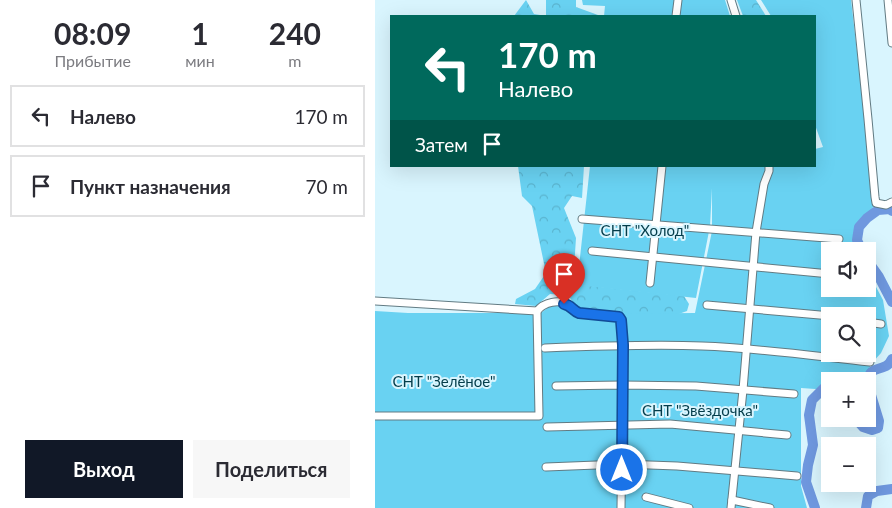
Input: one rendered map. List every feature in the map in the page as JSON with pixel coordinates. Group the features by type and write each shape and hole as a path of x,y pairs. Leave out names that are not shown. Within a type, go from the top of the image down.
{"street":[{"path":"676,15 678,0"},
{"path":"731,0 736,15"},
{"path":"856,0 875,197 877,202 886,205 892,202"},
{"path":"888,0 892,43"},
{"path":"650,284 662,167"},
{"path":"731,508 757,232 764,184 769,167"},
{"path":"582,218 839,240"},
{"path":"592,251 821,273"},
{"path":"375,301 537,311"},
{"path":"375,416 539,416 537,311 539,308 552,302 568,304 579,313 619,317 621,320 623,345 621,508"},
{"path":"707,305 821,315"},
{"path":"876,323 881,324"},
{"path":"545,348 623,345 701,346 746,348 821,356"},
{"path":"556,386 696,386 794,394"},
{"path":"547,427 670,424 787,435"},
{"path":"546,467 622,464 677,466 797,476"},
{"path":"646,497 689,508"},
{"path":"732,500 770,508"}],"green space":[{"path":"526,0 534,14 540,15 515,15"},
{"path":"546,0 576,0 576,7 598,15 546,15"},
{"path":"582,0 725,0 730,15 604,15 605,6 583,5"},
{"path":"737,0 756,0 765,15 743,15"},
{"name":"СНТ \"Звёздочка\"","path":"761,0 851,0 874,206 858,227 854,242 821,242 821,297 876,297 876,287 883,300 889,336 881,353 876,359 876,307 821,307 821,362 873,362 867,372 821,372 821,389 801,388 801,486 807,508 375,508 375,311 408,313 541,313 551,305 571,308 573,314 695,313 712,231 712,188 710,226 696,298 577,285 590,167 816,167 816,149 823,147 816,128 816,15 770,15"},
{"path":"518,167 584,167 582,198 572,196 564,208 576,238 573,284 684,296 689,304 687,311 676,315 611,314 579,311 568,295 550,294 536,306 515,304 516,299 535,289 546,273 532,206 522,196"}],"waterway":[{"path":"858,242 859,227 867,218 878,210 890,209 892,211"},
{"path":"876,273 892,302"},
{"path":"871,372 886,366 892,359"},
{"path":"815,508 806,482 813,445 809,415 812,400 821,391"},
{"path":"863,427 872,430 878,428 879,421 876,411"},
{"path":"866,508 868,496 877,491 892,489"}],"route":[{"path":"564,304 568,304 579,313 619,317 621,320 623,345 622,470"}],"park label":[{"name":"СНТ \"Холод\"","path":"645,230"},
{"name":"СНТ \"Зелёное\"","path":"444,381"}]}
